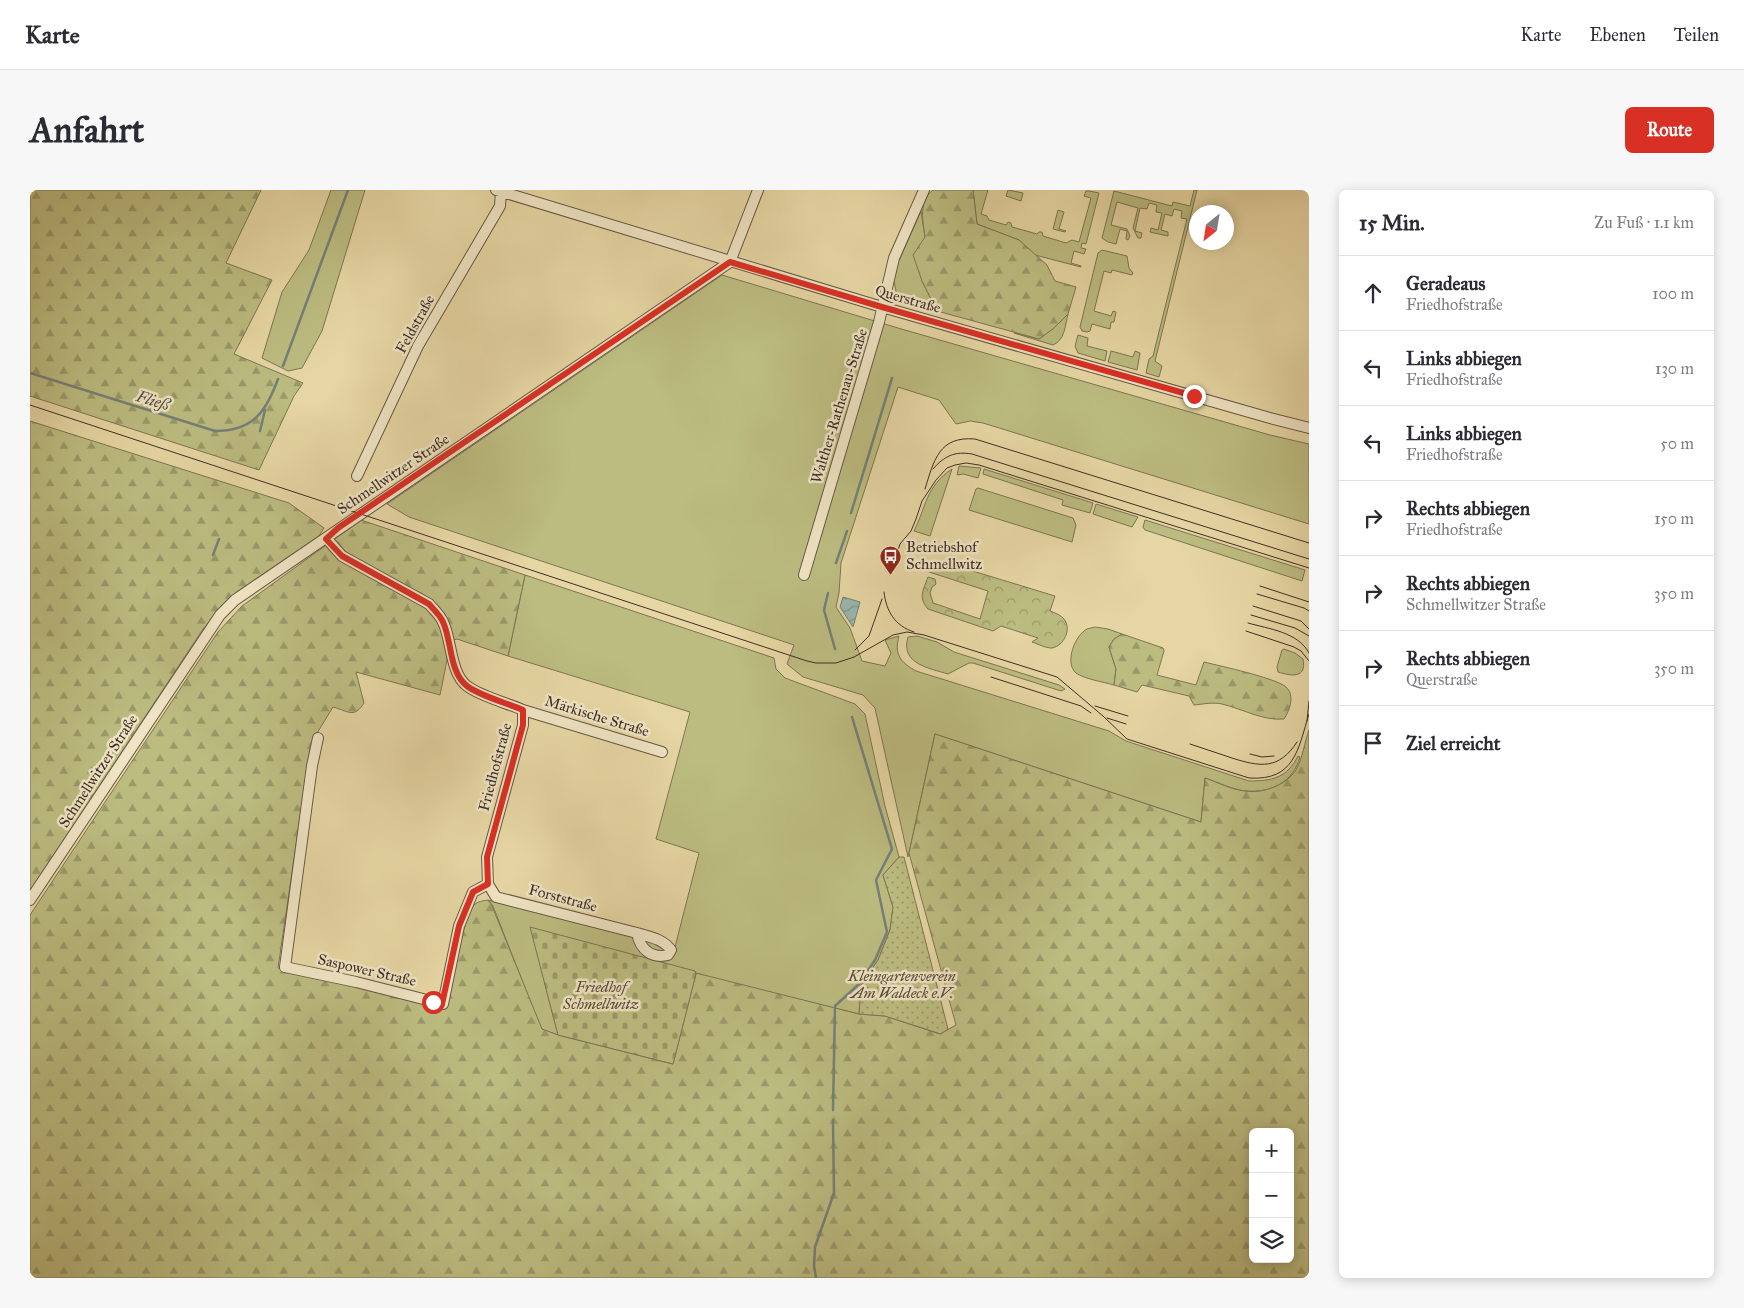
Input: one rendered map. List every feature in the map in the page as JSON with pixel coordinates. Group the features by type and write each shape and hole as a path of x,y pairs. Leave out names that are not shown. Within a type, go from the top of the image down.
{"street":[{"name":"Querstraße","path":"499,190 882,307 1309,428"},
{"name":"Feldstraße","path":"357,476 418,346 500,206 499,190"},
{"path":"730,262 758,190"},
{"name":"Walther-Rathenau-Straße","path":"804,576 879,322 894,258 924,190"},
{"name":"Schmellwitzer Straße","path":"30,900 220,615 235,600 730,262"},
{"name":"Friedhofstraße","path":"326,539 342,556 429,604 439,614 444,624 458,674 465,685 523,710 523,725 487,857 488,884"},
{"name":"Märkische Straße","path":"523,710 662,752"},
{"name":"Saspower Straße","path":"318,738 312,766 284,967 356,982 442,1004 459,926 473,892 488,884"},
{"name":"Forststraße","path":"488,884 496,896 637,933"}],"green space":[{"path":"30,190 261,190 226,263 272,280 234,354 303,383 294,396 259,470 30,396"},
{"path":"331,190 365,190 322,331 302,368 288,371 262,358 282,292 309,250"},
{"path":"933,190 973,190 977,224 1019,240 1047,265 1055,281 1076,287 1068,314 1054,328 1039,339 937,311 922,281 913,255 925,237 923,206 928,195"},
{"path":"973,190 988,190 981,214 987,216 989,220 1006,225 1008,222 1011,223 1012,227 1037,234 1042,232 1043,236 1066,243 1072,240 1079,242 1091,198 1084,196 1086,191 1099,193 1086,244 1082,243 1081,248 1086,249 1084,254 1074,251 1071,263 1081,267 1035,255 1019,240 977,224"},
{"path":"1008,190 1023,193 1021,201 1006,196"},
{"path":"1194,190 1197,190 1193,205 1190,205"},
{"path":"1114,191 1172,206 1173,202 1189,206 1189,223 1155,361 1162,366 1159,377 1146,373 1149,359 1153,356 1187,219 1181,218 1182,211 1174,209 1172,216 1165,214 1161,230 1168,232 1168,236 1150,232 1151,228 1158,230 1162,213 1156,212 1157,205 1149,203 1147,209 1140,208 1135,231 1142,233 1141,238 1138,238 1133,228 1138,208 1117,202 1111,225 1127,229 1130,236 1128,240 1126,239 1127,231 1120,229 1116,244 1102,238"},
{"path":"1058,210 1064,212 1059,229 1065,232 1053,229"},
{"path":"921,211 925,237 922,281 937,311 897,296 894,281 898,263"},
{"path":"1102,250 1127,256 1129,268 1133,273 1132,275 1112,270 1111,273 1104,271 1094,311 1111,316 1113,311 1116,312 1114,322 1111,322 1110,329 1092,324 1090,331 1082,331 1080,327 1098,253"},
{"path":"722,275 898,328 1270,435 1309,444 1309,524 983,423 970,421 956,424 939,400 898,387 841,563 836,607 850,628 862,661 885,666 891,653 885,640 899,636 898,653 902,661 916,671 1109,731 1126,741 1249,781 1278,777 1289,769 1298,756 1300,757 1297,766 1287,779 1273,788 1246,791 1205,778 1201,822 935,734 908,857 875,708 863,695 803,677 787,664 794,645 409,517 387,504"},
{"path":"1068,314 1062,336 1053,345 1014,333 1039,339"},
{"path":"1078,335 1088,338 1087,346 1107,351 1105,361 1078,353 1075,346"},
{"path":"1111,351 1133,357 1135,351 1140,353 1137,370 1108,362"},
{"path":"30,421 289,503 324,528 319,536 235,593 203,629 30,891"},
{"path":"959,466 981,468 978,478 963,474 957,475"},
{"path":"952,469 930,536 914,531 932,490 937,482"},
{"path":"984,469 1093,503 1090,513 1062,505 1063,500 983,474"},
{"path":"978,488 1073,518 1076,525 1072,542 969,510"},
{"path":"1096,504 1138,517 1132,527 1093,514"},
{"path":"361,520 525,575 508,656 457,639 447,642 447,660 440,695 356,672 364,703 354,712 347,712 333,707 311,743 278,968 445,1009 462,937 470,912 474,905 488,900 542,1029 558,1035 673,1064 696,973 859,1014 885,1016 940,1034 956,1025 909,853 935,734 1201,822 1205,778 1230,788 1252,792 1274,787 1286,780 1296,770 1309,730 1309,1278 30,1278 30,915 218,632 242,606"},
{"path":"1145,520 1305,570 1302,581 1145,530 1143,527"},
{"path":"943,562 1055,596 1050,611 1061,616 1066,623 1067,632 1063,641 1056,647 1047,647 1032,642 1038,638 1001,626 993,631 928,609 922,597 928,577 935,579 936,584 932,587 930,593 933,603 980,619 988,591 929,572 936,564"},
{"path":"525,575 774,658 776,669 785,678 855,704 865,714 885,806 899,857 883,875 893,907 890,930 878,960 861,985 859,1014 720,980 531,928 558,1035 541,1029 493,906 488,900 675,947 699,853 656,839 690,712 508,656"},
{"path":"1095,627 1122,634 1114,639 1109,647 1116,669 1114,685 1076,673 1071,663 1073,649 1079,637 1087,629"},
{"path":"1122,634 1163,648 1164,651 1157,675 1196,685 1204,662 1271,680 1286,687 1291,698 1290,707 1284,719 1268,718 1222,704 1194,705 1189,696 1142,685 1137,692 1114,685 1116,669 1109,647 1114,639"},
{"path":"917,636 937,642 954,652 1059,685 1065,689 1061,691 973,663 969,663 948,674 925,667 912,659 908,653 908,637"},
{"path":"1282,650 1295,653 1303,659 1303,670 1300,673 1293,675 1278,672 1277,667"},
{"name":"Kleingartenverein Am Waldeck e.V.","path":"899,857 904,857 948,1029 941,1034 885,1016 859,1014 861,985 878,960 890,930 893,907 883,875"},
{"name":"Friedhof Schmellwitz","path":"530,927 695,971 696,974 673,1064 558,1035"}],"water":[{"path":"843,597 860,602 853,627 840,607"}],"waterway":[{"name":"Fließ","path":"283,366 348,190"},
{"name":"Fließ","path":"30,373 215,431 239,428 256,417 263,410 278,379"},
{"path":"851,513 892,378"},
{"name":"Fließ","path":"260,431 265,410"},
{"path":"836,563 847,531"},
{"name":"Fließ","path":"213,555 219,539"},
{"path":"828,593 824,610 835,649"},
{"path":"833,1110 835,1006 859,984 875,960 887,932 876,880 892,849 852,717"},
{"path":"816,1278 814,1266 815,1247 834,1193 833,1120"}],"tram line":[{"path":"30,405 807,661 836,663 854,657 893,635 907,632 924,635 1057,677 1127,739 1249,778 1264,778 1276,774 1285,768 1297,750 1309,714"},
{"path":"925,489 935,460 940,452 953,441 975,439 1309,543"},
{"path":"933,469 941,461 955,454 972,454 1309,559"},
{"path":"890,575 900,544 911,531 922,501 936,480 947,468 966,463 979,465 1309,568"},
{"path":"1260,586 1309,602"},
{"path":"884,592 889,611 893,617 902,626 914,632"},
{"path":"1257,594 1309,611"},
{"path":"855,650 869,636 882,599"},
{"path":"1253,606 1301,621 1309,629"},
{"path":"1251,615 1295,628 1309,636"},
{"path":"1248,623 1282,632 1298,640 1309,653"},
{"path":"1246,631 1294,647 1301,651 1309,661"},
{"path":"991,677 1081,706 1091,713"},
{"path":"1307,721 1309,701"},
{"path":"1095,706 1128,716"},
{"path":"1107,718 1126,724"},
{"path":"1190,744 1242,761 1268,764 1283,758 1297,742"},
{"path":"1250,754 1262,757 1274,756"}],"place":[{"name":"Betriebshof Schmellwitz","path":"890,575"}],"route":[{"path":"433,1002 442,1004 459,926 473,892 488,884 487,857 523,725 523,710 465,685 458,674 444,624 439,614 429,604 342,556 326,539 338,528 381,501 730,262 1194,396"}]}
